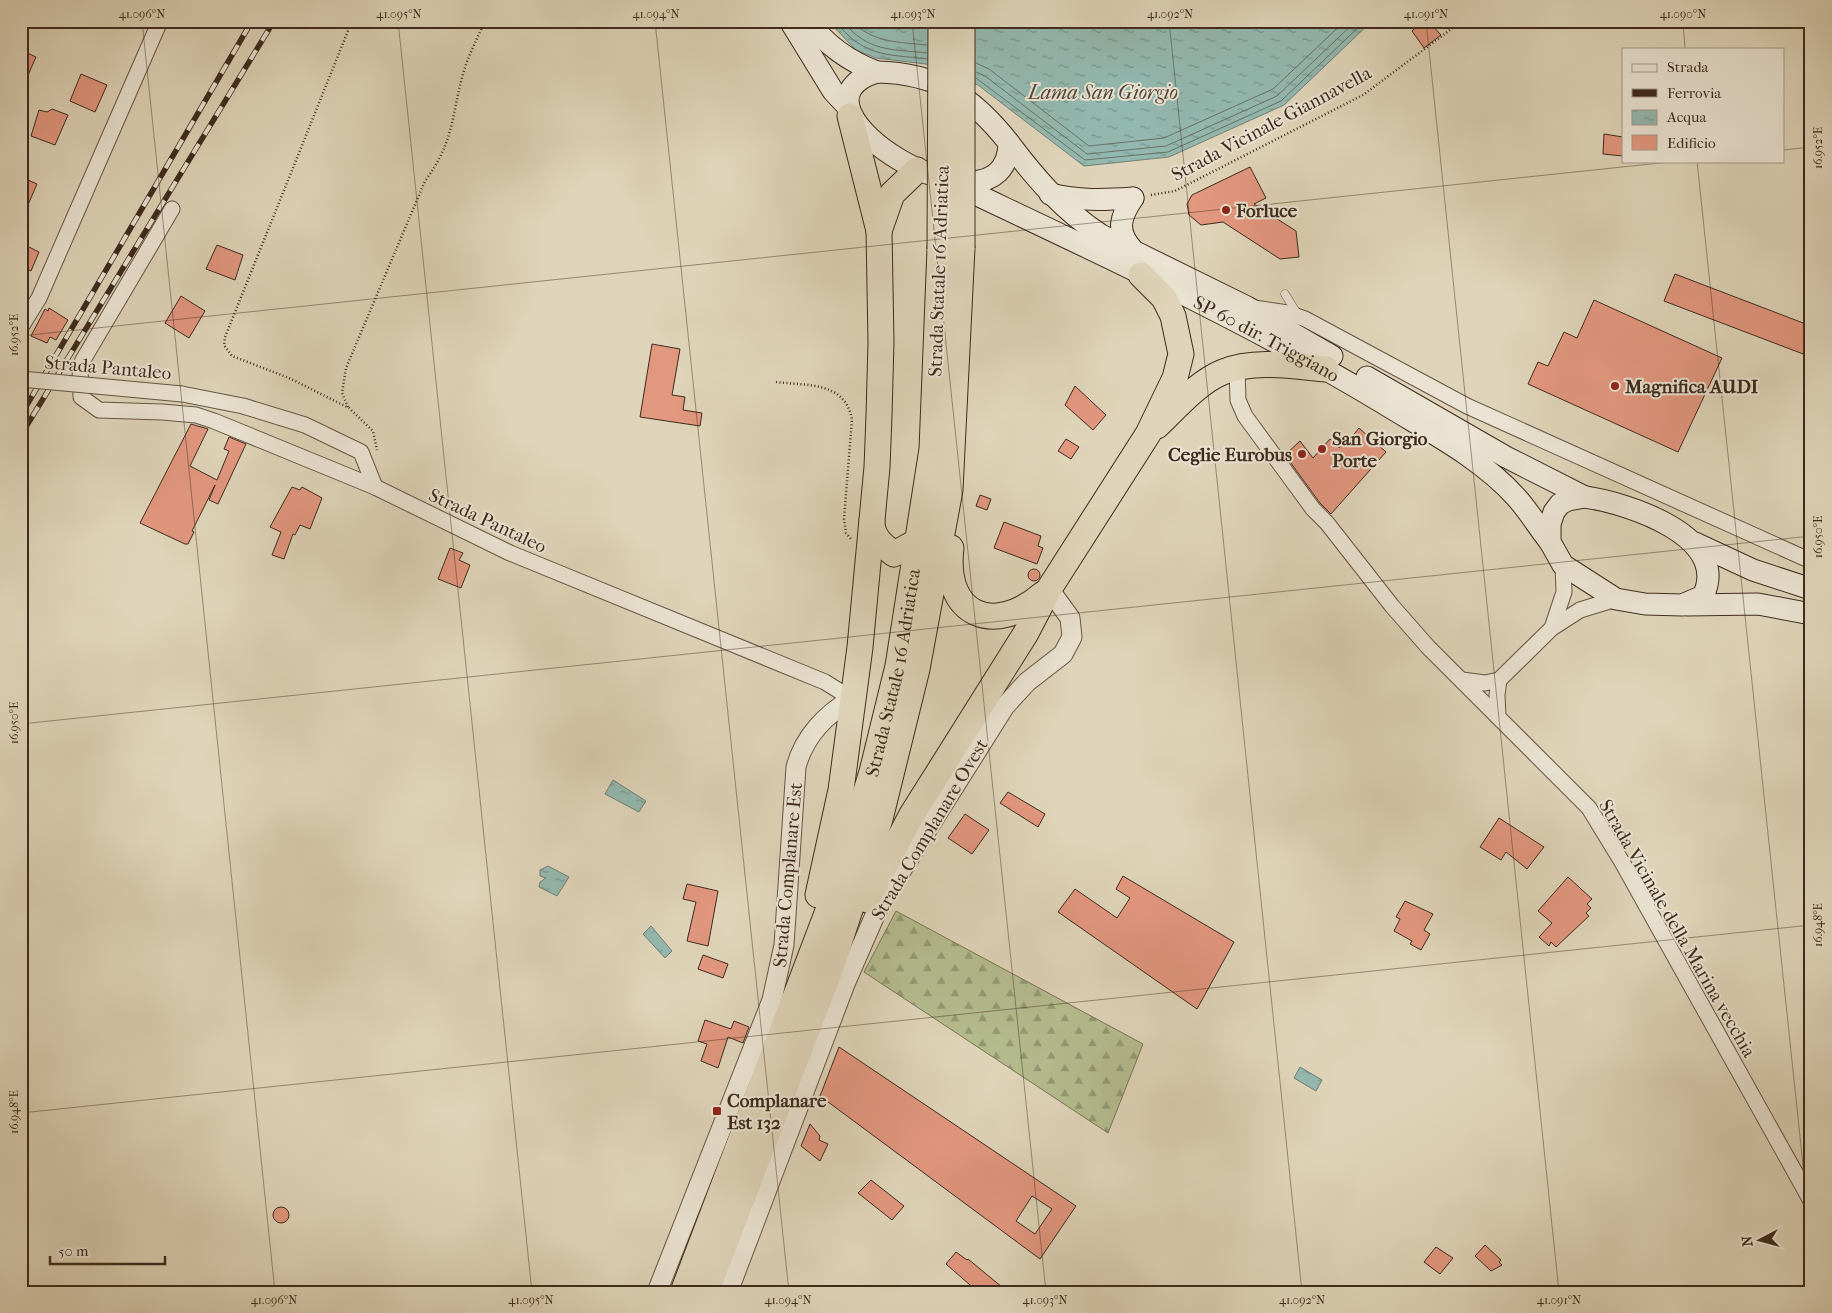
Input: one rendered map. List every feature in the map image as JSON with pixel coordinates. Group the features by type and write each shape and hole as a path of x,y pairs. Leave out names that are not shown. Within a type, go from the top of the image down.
{"highway":[{"name":"Strada Statale 16 Adriatica","path":"706,1292 819,968 834,895 872,772 898,666 932,449 951,248 941,21"},
{"name":"Strada Statale 16 Adriatica","path":"683,1292 819,968 884,801 917,669 950,490 951,248 962,21"},
{"path":"819,968 812,918 841,790 860,647 877,467 881,342 879,231 848,111"},
{"path":"879,231 892,194 917,170"},
{"path":"819,968 850,937 873,885 911,816 1026,633 1049,590 1148,434 1175,378 1181,354 1173,316 1164,298 1141,275"},
{"path":"1148,434 1212,378 1237,367 1250,364 1326,369"},
{"path":"950,490 955,516 949,568 952,585 961,601 973,611 990,617 1008,616 1022,611 1049,590"},
{"path":"872,518 872,529 881,544 894,554"},
{"path":"864,589 875,569 894,554 918,541"}],"main road":[{"path":"790,21 833,91 862,132 917,170 952,181 980,181 1000,173 1008,157 1009,143"},
{"path":"808,21 830,44 858,65 877,72 911,75 948,89 976,106 1050,194 1082,223 1102,235 1247,307 1476,440 1585,497"},
{"path":"848,111 847,97 852,84 865,76 877,72"},
{"name":"SP 60 dir. Triggiano","path":"952,181 1258,332 1326,369 1450,444 1483,467 1516,496 1550,542 1563,565"},
{"path":"1050,194 1070,199 1133,198"},
{"path":"1132,249 1122,236 1121,229 1126,209 1133,198"},
{"path":"1550,542 1550,524 1557,508 1568,500 1585,497 1609,500 1650,517 1695,543 1753,570 1811,590"},
{"path":"1682,605 1703,596 1710,578 1705,559 1695,543"},
{"path":"1563,565 1616,599 1645,604 1758,604 1811,614"}],"street":[{"path":"21,327 40,298 160,21"},
{"name":"Strada Pantaleo","path":"172,208 80,367 81,397 99,410 123,409 196,415 214,420 375,487 510,554 825,682 852,699"},
{"path":"1247,307 1299,317 1333,332 1467,406 1811,561"},
{"name":"Strada Vicinale della Marina vecchia","path":"1237,367 1238,400 1245,416 1313,509 1327,523 1392,606 1428,647 1588,808 1622,862 1811,1201"},
{"name":"Strada Pantaleo","path":"21,379 182,394 243,406 305,425 361,452 375,487"},
{"path":"1650,517 1663,494"},
{"path":"1552,628 1564,592 1563,565"},
{"name":"Strada Complanare Ovest","path":"728,1292 845,984 879,906 1005,706 1027,682 1063,654 1072,637 1070,618 1049,590"},
{"path":"1462,680 1485,683 1499,680 1552,628 1580,610 1616,599"},
{"path":"1498,717 1499,680"},
{"name":"Strada Complanare Est","path":"657,1292 772,1000 784,945 796,767 800,752 820,724 842,704 852,699"}],"lane":[{"path":"1285,294 1299,317"}],"path":[{"path":"352,21 225,337 224,345 232,356 241,361 289,378 349,408 373,431 378,455"},
{"path":"349,408 342,393 346,368 425,181 438,164 446,145 454,120 463,74 485,21"},
{"name":"Strada Vicinale Giannavella","path":"1133,198 1175,191 1363,95 1462,21"},
{"path":"776,382 838,392 848,404 852,419 844,519 846,533 855,542"}],"green space":[{"path":"896,911 1143,1044 1108,1133 864,972"}],"water":[{"name":"Lama San Giorgio","path":"828,21 1372,21 1284,105 1169,157 1084,166 978,85 926,64 876,58 856,50"},
{"path":"613,780 646,801 639,812 605,794"},
{"path":"548,866 569,877 557,896 539,887 540,882 546,878 540,876 540,870"},
{"path":"651,926 672,951 665,958 643,934"},
{"path":"1300,1067 1322,1080 1316,1091 1294,1078"}],"building":[{"path":"1423,21 1428,21 1441,35 1424,48 1412,31"},
{"path":"21,50 36,57 21,91"},
{"path":"81,74 107,85 95,112 70,101"},
{"path":"52,109 68,115 55,145 31,136 39,110 47,112"},
{"path":"1604,134 1622,137 1622,156 1603,154"},
{"name":"Forluce","path":"1250,167 1266,198 1254,204 1296,231 1299,257 1280,259 1223,222 1201,225 1189,215 1187,204 1192,195"},
{"path":"21,177 37,184 21,221"},
{"path":"217,245 243,255 235,280 206,269"},
{"path":"27,246 39,252 31,271 21,266 21,260"},
{"path":"1675,274 1811,326 1811,357 1664,301"},
{"path":"181,296 205,311 189,338 165,323"},
{"path":"1594,300 1722,358 1678,452 1528,384 1538,362 1548,366 1564,332 1577,338"},
{"path":"49,308 68,320 56,340 50,337 47,343 31,336 45,309 48,311"},
{"path":"652,344 680,349 672,395 685,397 683,410 702,413 700,426 640,417"},
{"path":"1075,386 1106,415 1093,430 1065,405"},
{"path":"191,424 208,429 190,466 217,480 229,451 224,449 229,437 246,444 218,504 209,500 215,485 192,531 194,532 188,544 185,544 140,523"},
{"path":"1359,428 1386,452 1331,514 1320,503 1285,455 1300,441 1313,458 1330,439 1339,448 1342,443 1345,445"},
{"path":"1066,439 1079,447 1071,459 1058,451"},
{"path":"292,487 300,490 302,487 322,498 310,529 300,525 295,535 293,534 284,559 272,555 281,532 270,527"},
{"path":"980,495 991,499 987,510 976,506"},
{"path":"1004,522 1041,536 1038,546 1043,548 1037,564 994,548"},
{"path":"450,548 463,553 459,560 470,565 461,588 438,579"},
{"path":"1036,569 1039,570 1039,580 1032,581 1029,580 1028,573 1029,570"},
{"path":"1008,792 1045,814 1038,827 1000,803"},
{"path":"965,814 989,830 972,854 948,838"},
{"path":"1499,818 1544,847 1527,869 1506,852 1501,860 1480,847"},
{"path":"1123,876 1234,942 1197,1009 1058,912 1075,889 1117,918 1130,898 1116,889"},
{"path":"1568,877 1592,899 1587,904 1591,908 1586,913 1589,916 1556,947 1551,942 1549,946 1539,937 1552,923 1538,911"},
{"path":"687,884 718,891 708,946 687,941 696,902 683,899"},
{"path":"1405,901 1433,914 1424,930 1430,934 1421,950 1410,944 1412,941 1394,931 1400,919 1396,917"},
{"path":"703,955 728,964 723,978 698,969"},
{"path":"705,1020 731,1029 734,1021 749,1027 743,1043 728,1037 718,1068 701,1061 707,1044 698,1041"},
{"path":"839,1047 1076,1206 1040,1259 820,1096","holes":["1032,1196 1052,1209 1035,1234 1016,1221"]},
{"path":"810,1124 820,1136 819,1140 828,1144 820,1161 801,1146"},
{"path":"871,1180 904,1206 892,1220 858,1193"},
{"path":"281,1207 287,1209 289,1215 287,1221 281,1223 275,1221 273,1215 275,1209"},
{"path":"1485,1245 1501,1260 1499,1262 1502,1265 1491,1271 1475,1256"},
{"path":"1436,1247 1453,1258 1440,1274 1424,1262"},
{"path":"956,1252 968,1259 1008,1292 978,1292 946,1264"}],"railway":[{"path":"21,415 252,21"},
{"path":"21,435 274,21"}],"place":[{"name":"Forluce","path":"1226,210"},
{"name":"Magnifica AUDI","path":"1615,386"},
{"name":"San Giorgio Porte","path":"1322,449"},
{"name":"Ceglie Eurobus","path":"1302,454"},
{"name":"Complanare Est 132","path":"717,1111"}]}
